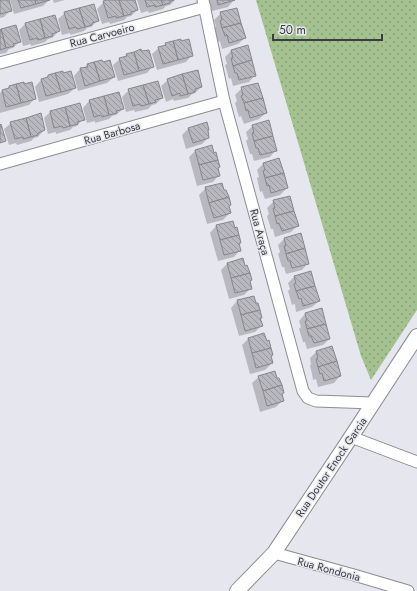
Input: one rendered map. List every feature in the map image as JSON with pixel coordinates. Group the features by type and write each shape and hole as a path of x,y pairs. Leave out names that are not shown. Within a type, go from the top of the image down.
{"street":[{"name":"Rua Carvoeiro","path":"0,63 204,3"},
{"name":"Rua Araça","path":"204,3 224,101 302,391 308,398 316,401 374,403"},
{"name":"Rua Barbosa","path":"0,164 224,101"},
{"name":"Rua Doutor Enock Garcia","path":"237,591 274,553 415,342"},
{"path":"351,437 417,462"},
{"name":"Rua Rondonia","path":"274,553 408,591"}],"green space":[{"path":"256,0 417,0 417,310 371,380 361,356"}],"building":[{"path":"0,0 9,0 12,11 0,14"},
{"path":"18,0 35,0 36,4 21,8"},
{"path":"35,0 50,0 36,4"},
{"path":"119,0 124,16 108,18 103,1"},
{"path":"119,0 135,0 138,10 124,16"},
{"path":"145,0 161,0 163,5 147,7"},
{"path":"161,0 174,0 163,5"},
{"path":"217,0 235,0 218,5"},
{"path":"94,4 99,21 85,27 79,8"},
{"path":"79,8 85,27 69,29 64,12"},
{"path":"237,8 241,23 222,28 220,12"},
{"path":"55,15 60,31 52,34 53,36 45,38 40,19"},
{"path":"40,19 45,38 30,40 25,23"},
{"path":"241,23 246,38 229,43 227,35 225,36 222,28"},
{"path":"16,25 21,42 6,48 1,29"},
{"path":"1,29 6,48 0,50 0,30"},
{"path":"181,39 181,41 189,39 193,56 178,60 173,41"},
{"path":"173,41 178,60 163,64 158,47"},
{"path":"248,45 252,60 233,66 231,50"},
{"path":"141,49 142,51 149,50 154,67 139,71 134,52"},
{"path":"134,52 139,71 124,75 119,58"},
{"path":"102,60 103,62 110,60 115,77 100,81 94,62"},
{"path":"252,60 256,76 239,80 233,66"},
{"path":"94,62 100,81 85,86 80,68 88,67 87,64"},
{"path":"198,70 202,87 195,89 195,92 188,94 182,74"},
{"path":"63,71 63,73 71,71 76,88 61,92 55,73"},
{"path":"55,73 61,92 46,96 41,79"},
{"path":"182,74 188,94 180,96 180,93 172,96 167,79"},
{"path":"158,81 163,98 155,100 156,102 149,104 143,85"},
{"path":"24,82 24,84 32,82 36,99 21,103 16,84"},
{"path":"258,83 263,98 244,103 241,96 243,95 241,87"},
{"path":"16,84 21,103 6,107 2,90"},
{"path":"143,85 149,104 133,106 128,89"},
{"path":"119,92 124,109 109,115 104,96"},
{"path":"104,96 109,115 94,117 89,100"},
{"path":"263,98 267,113 250,118 244,103"},
{"path":"80,103 85,120 70,126 65,107"},
{"path":"65,107 70,126 54,128 50,111"},
{"path":"41,113 45,130 38,133 38,135 31,137 26,118"},
{"path":"26,118 31,137 15,139 10,122"},
{"path":"269,120 273,136 254,141 252,125"},
{"path":"207,122 209,138 193,143 188,128"},
{"path":"1,124 6,141 0,143 0,125"},
{"path":"273,136 277,151 260,155 254,141"},
{"path":"212,145 218,160 199,165 195,150"},
{"path":"279,158 284,173 265,178 263,163"},
{"path":"218,160 220,176 203,180 199,165"},
{"path":"284,173 288,188 271,193 265,178"},
{"path":"222,183 224,190 226,190 229,197 209,203 205,187"},
{"path":"290,196 294,211 275,216 273,200"},
{"path":"229,197 231,213 214,218 209,203"},
{"path":"294,211 299,226 282,231 279,223 277,224 275,216"},
{"path":"233,221 235,228 237,227 239,235 220,240 216,225"},
{"path":"301,233 305,248 286,254 284,238"},
{"path":"239,235 241,251 224,255 220,240"},
{"path":"305,248 309,264 292,268 286,254"},
{"path":"243,258 245,266 247,265 250,273 231,278 227,263"},
{"path":"311,271 315,286 296,291 294,276"},
{"path":"250,273 252,289 235,293 231,278"},
{"path":"315,286 320,301 303,306 301,298 299,299 296,291"},
{"path":"254,296 260,310 241,315 237,300"},
{"path":"322,308 326,324 307,329 305,313"},
{"path":"260,310 262,318 260,318 263,326 245,331 241,315"},
{"path":"326,324 330,339 314,343 311,336 309,336 307,329"},
{"path":"264,333 267,341 269,340 271,348 252,353 248,338"},
{"path":"332,346 337,361 318,367 316,351"},
{"path":"271,348 273,363 256,368 252,353"},
{"path":"337,361 341,376 324,381 322,373 320,374 318,367"},
{"path":"275,371 277,378 279,378 282,385 263,391 258,376"},
{"path":"282,385 284,401 267,406 263,391"}]}
